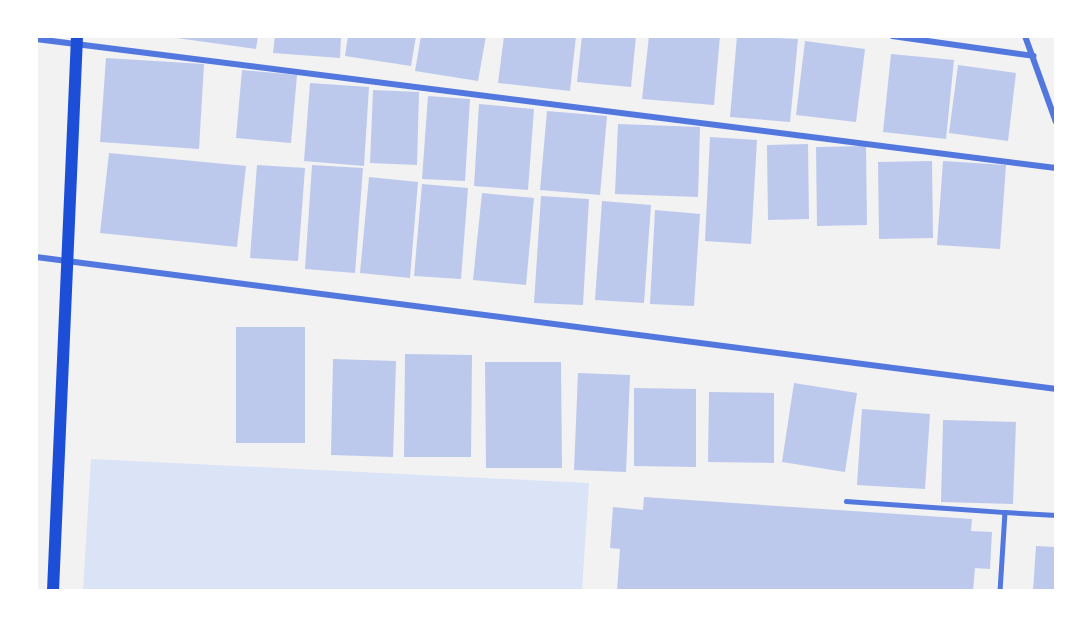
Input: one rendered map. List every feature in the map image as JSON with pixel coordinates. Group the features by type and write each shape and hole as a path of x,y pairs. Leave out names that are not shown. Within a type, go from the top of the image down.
{"main road":[{"path":"53,591 77,39"}],"street":[{"path":"892,36 1034,56"},
{"path":"1025,36 1056,122"},
{"path":"36,39 77,39 1056,168"},
{"path":"36,257 1056,389"}],"lane":[{"path":"846,501 1056,515"},
{"path":"1000,591 1005,512"}],"shaded area":[{"path":"91,459 589,483 582,591 83,591"}],"building":[{"path":"162,36 258,36 256,49"},
{"path":"275,36 341,36 340,58 273,53"},
{"path":"348,36 416,36 411,66 345,56"},
{"path":"421,36 486,36 478,81 415,71"},
{"path":"504,36 576,36 570,91 498,83"},
{"path":"582,36 636,36 631,87 577,82"},
{"path":"649,36 720,36 714,105 642,99"},
{"path":"737,36 798,39 790,122 730,117"},
{"path":"805,41 865,49 856,122 796,115"},
{"path":"891,54 954,60 946,139 883,132"},
{"path":"106,58 204,64 199,149 100,142"},
{"path":"958,65 1016,73 1008,141 949,133"},
{"path":"242,70 297,75 291,143 236,138"},
{"path":"310,83 369,87 364,166 304,161"},
{"path":"373,90 419,92 417,165 370,163"},
{"path":"428,96 470,99 465,181 422,179"},
{"path":"479,104 534,109 528,190 474,186"},
{"path":"547,111 607,116 600,195 540,190"},
{"path":"618,124 700,127 698,197 615,194"},
{"path":"710,137 757,140 751,244 705,241"},
{"path":"808,144 809,219 768,220 767,145"},
{"path":"866,146 867,225 817,226 816,147"},
{"path":"109,153 246,166 237,247 100,233"},
{"path":"932,161 933,238 879,239 878,162"},
{"path":"943,161 1006,165 1000,249 937,245"},
{"path":"257,165 305,168 298,261 250,258"},
{"path":"312,165 363,168 355,273 305,269"},
{"path":"369,177 418,182 410,278 360,273"},
{"path":"422,184 468,188 461,279 414,276"},
{"path":"482,193 534,198 526,285 473,280"},
{"path":"541,196 589,199 583,305 534,303"},
{"path":"602,201 651,205 644,303 595,300"},
{"path":"655,210 700,214 694,306 650,304"},
{"path":"236,327 305,327 305,443 236,443"},
{"path":"405,354 472,355 471,457 404,457"},
{"path":"333,359 396,361 393,457 331,455"},
{"path":"485,362 561,362 562,468 486,468"},
{"path":"578,373 630,375 626,472 574,470"},
{"path":"794,383 857,393 845,472 782,462"},
{"path":"634,388 696,389 696,467 634,466"},
{"path":"709,392 774,393 774,463 708,462"},
{"path":"862,409 930,414 925,489 857,485"},
{"path":"943,420 1016,422 1013,504 941,502"},
{"path":"644,497 972,519 971,531 992,532 990,569 975,568 973,591 617,591 620,549 610,548 613,507 643,510"},
{"path":"1036,546 1056,547 1056,591 1033,591"}]}
